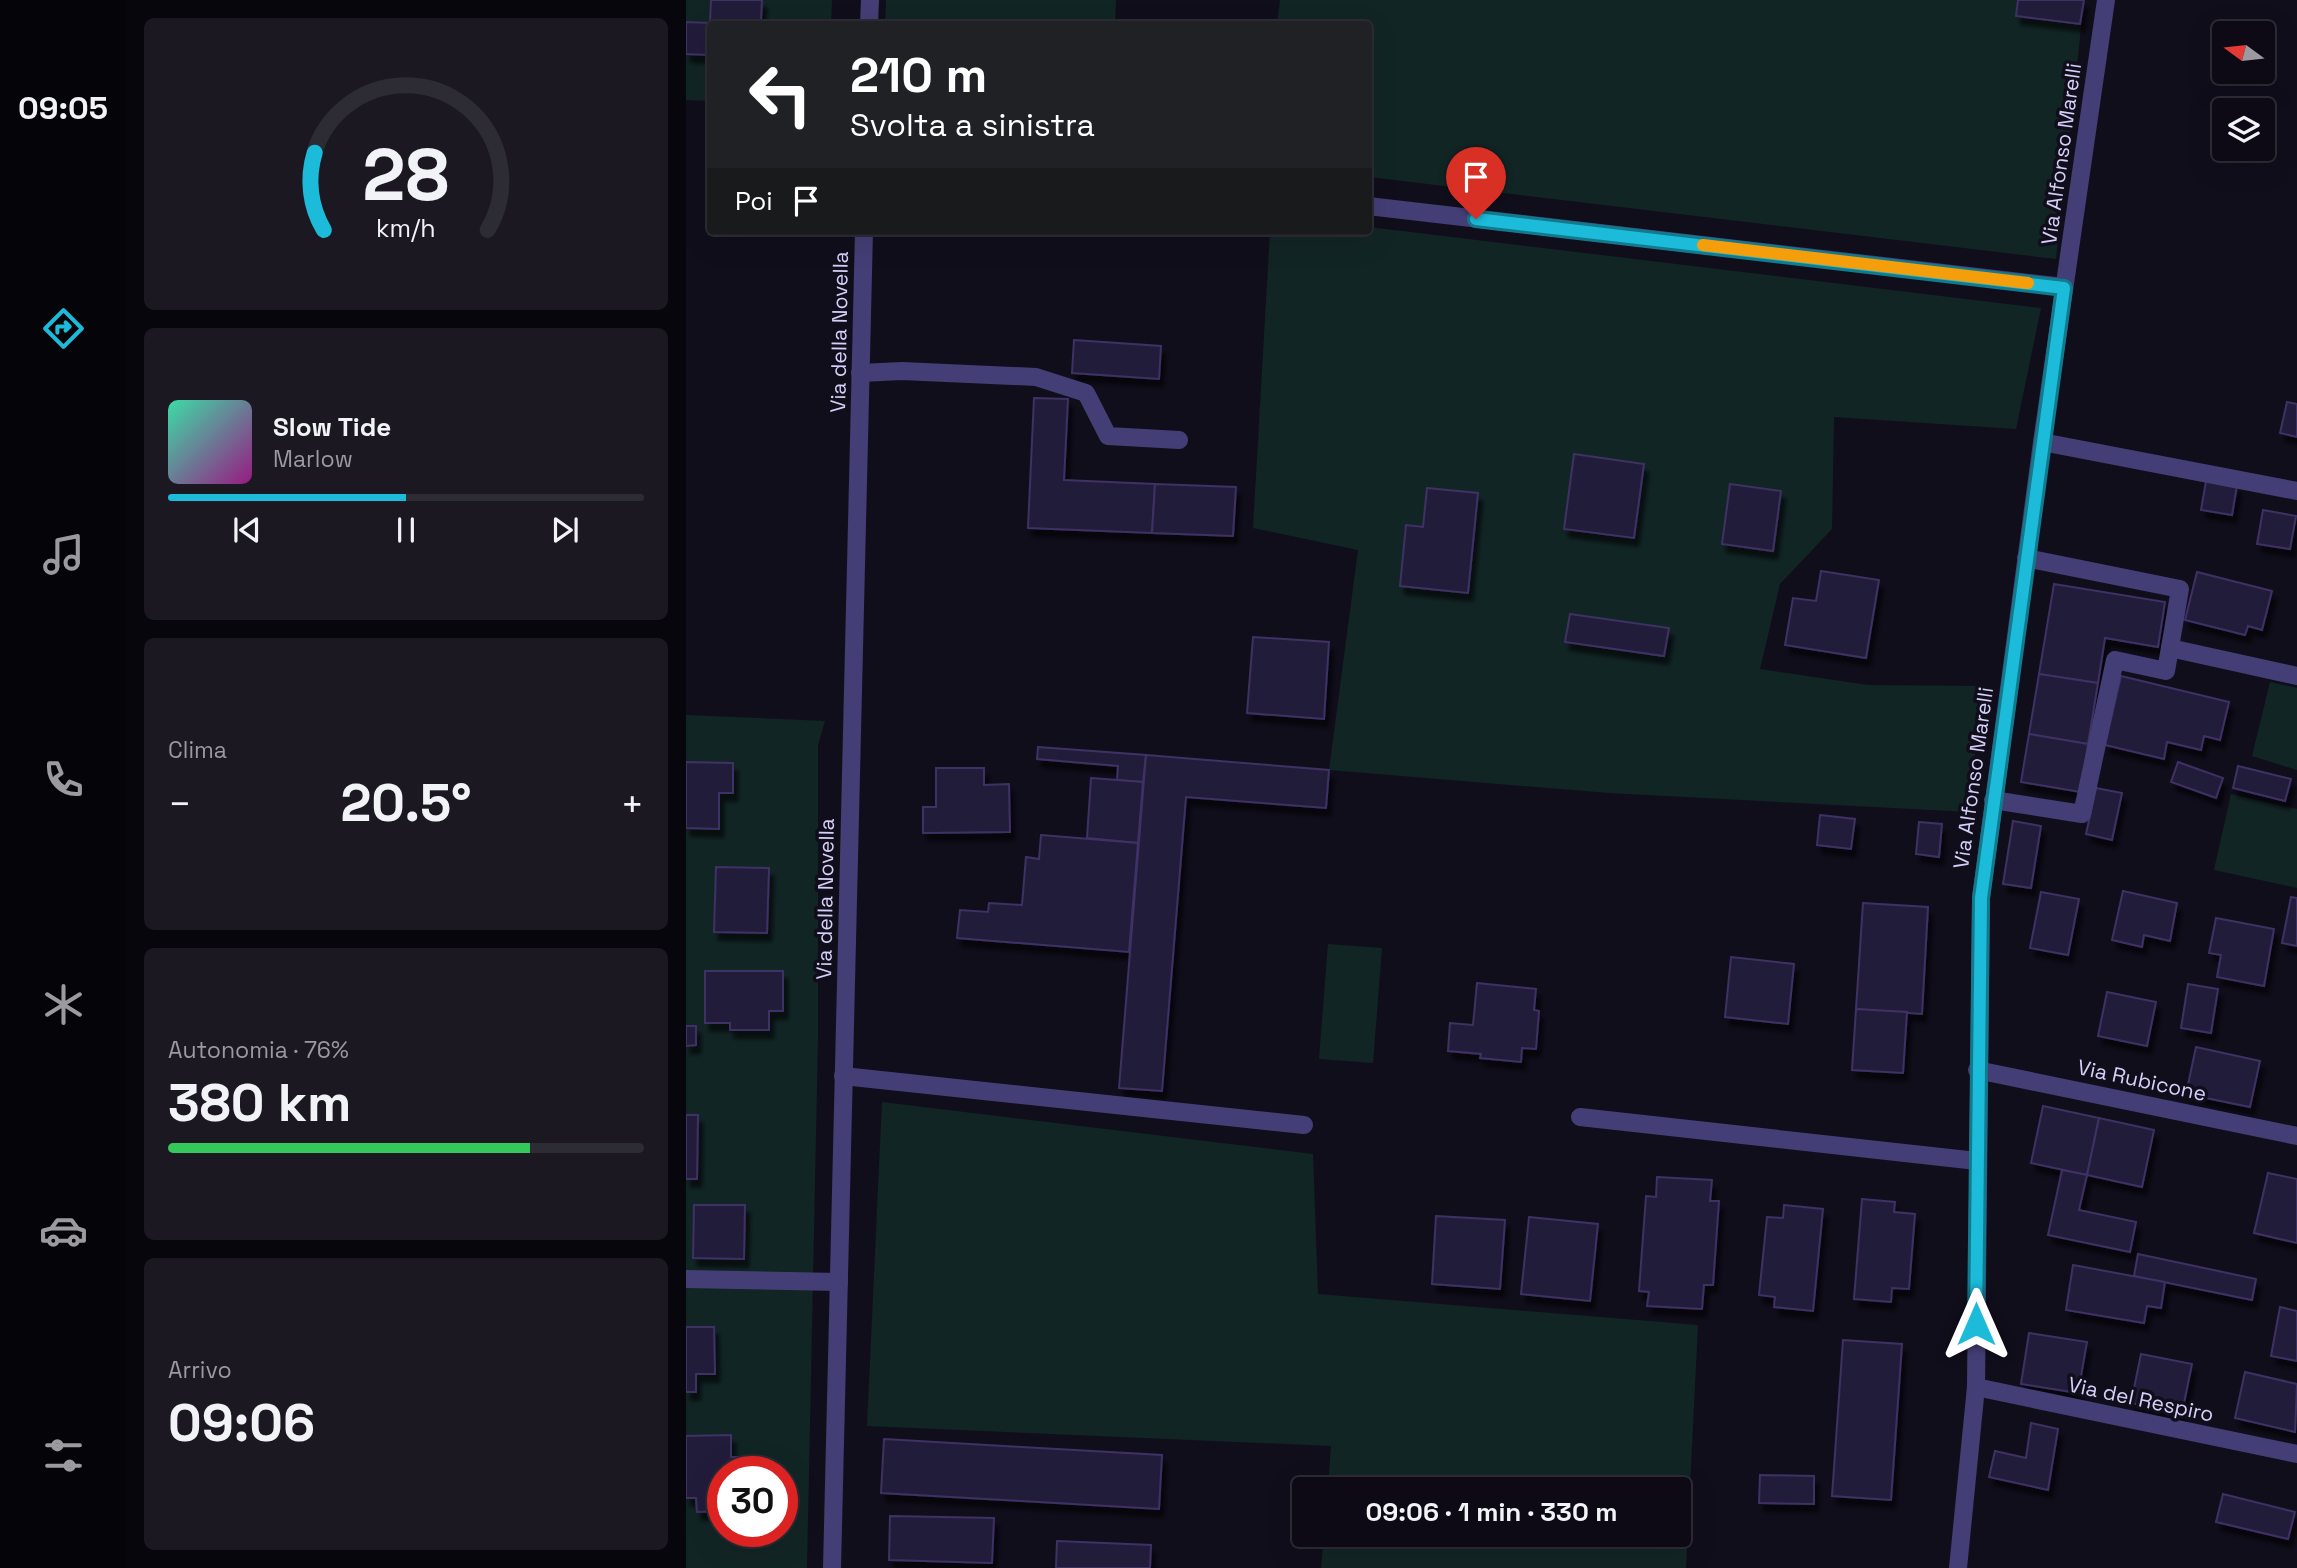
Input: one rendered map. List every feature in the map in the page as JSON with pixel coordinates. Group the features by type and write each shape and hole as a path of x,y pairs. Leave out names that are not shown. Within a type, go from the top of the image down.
{"street":[{"path":"869,21 870,0"},
{"name":"Via Alfonso Marelli","path":"1958,1568 1976,1387 1981,898 2042,442 2106,0"},
{"path":"1372,206 2064,288"},
{"name":"Via della Novella","path":"832,1568 864,235"},
{"path":"860,373 902,371 1036,377 1086,393 1108,436 1179,440"},
{"path":"2042,442 2297,491"},
{"path":"1993,800 2082,814 2115,660 2166,671 2180,589 2026,558"},
{"path":"2170,648 2297,676"},
{"name":"Via Rubicone","path":"1978,1070 2297,1136"},
{"path":"844,1076 1304,1125"},
{"path":"1580,1118 1977,1161"},
{"path":"686,1279 839,1282"},
{"name":"Via del Respiro","path":"1976,1387 2297,1454"}],"green space":[{"path":"686,0 832,0 831,21 707,21 707,101 686,100"},
{"path":"886,0 1116,0 1115,21 885,21"},
{"path":"1280,0 2084,0 2056,259 1372,177 1372,21 1277,21"},
{"path":"1372,227 2041,308 2016,429 1834,417 1832,529 1780,584 1760,669 1868,685 1981,686 1970,812 1609,793 1329,770 1358,550 1253,528 1270,235 1372,235","holes":["1574,455 1644,464 1634,538 1564,529","1730,484 1781,491 1772,551 1722,544","1428,488 1478,493 1468,592 1423,527","1569,614 1668,628 1664,655 1566,642"]},
{"path":"2270,682 2297,688 2297,770 2252,756"},
{"path":"686,715 825,721 818,745 818,1038 807,1568 686,1568"},
{"path":"2231,794 2297,809 2297,888 2214,870"},
{"path":"1328,944 1382,948 1373,1063 1319,1059"},
{"path":"882,1102 1313,1154 1318,1294 1698,1325 1690,1477 1329,1477 1331,1446 867,1426"},
{"path":"1323,1547 1687,1547 1686,1568 1321,1568"}],"building":[{"path":"711,0 762,0 761,20 772,21 710,21"},
{"path":"2018,0 2084,0 2080,24 2016,16"},
{"path":"686,22 707,23 707,55 686,54"},
{"path":"1074,340 1161,346 1159,379 1072,373"},
{"path":"1034,398 1068,399 1064,480 1155,484 1152,533 1028,528"},
{"path":"2287,402 2297,404 2297,437 2280,433"},
{"path":"1574,454 1644,464 1634,538 1564,529"},
{"path":"2206,481 2237,486 2232,515 2201,510"},
{"path":"1155,484 1236,487 1233,536 1152,533"},
{"path":"1730,484 1781,491 1773,551 1722,544"},
{"path":"1427,488 1478,493 1468,593 1400,586 1406,525 1423,527"},
{"path":"2263,510 2296,516 2290,549 2257,544"},
{"path":"1821,571 1879,580 1866,658 1785,645 1793,598 1816,601"},
{"path":"2197,572 2272,591 2262,630 2248,626 2245,635 2185,620"},
{"path":"2054,584 2165,602 2158,647 2105,638 2098,683 2039,674"},
{"path":"1570,614 1669,628 1664,656 1565,642"},
{"path":"1253,637 1329,642 1324,719 1247,713"},
{"path":"2039,674 2098,683 2088,744 2029,734"},
{"path":"2121,676 2229,702 2220,740 2204,736 2201,750 2167,742 2164,759 2105,745"},
{"path":"2029,734 2088,744 2081,792 2021,782"},
{"path":"1038,747 1146,755 1143,782 1117,780 1118,766 1037,759"},
{"path":"1146,755 1329,770 1326,808 1186,797 1162,1091 1119,1088"},
{"path":"686,762 733,763 733,793 719,793 719,829 686,828"},
{"path":"2178,762 2223,778 2216,798 2171,782"},
{"path":"2238,766 2291,779 2285,801 2233,788"},
{"path":"936,768 984,768 984,785 1009,784 1010,832 923,833 923,807 936,807"},
{"path":"1091,778 1143,782 1138,843 1087,838"},
{"path":"2096,788 2122,793 2112,840 2086,834"},
{"path":"1820,815 1855,819 1851,849 1817,845"},
{"path":"2013,821 2041,826 2031,888 2003,884"},
{"path":"1919,822 1942,824 1939,857 1916,854"},
{"path":"1041,835 1138,843 1129,952 957,938 960,910 988,912 989,903 1022,905 1026,857 1039,859"},
{"path":"716,867 769,868 767,933 714,932"},
{"path":"2123,891 2177,903 2170,941 2144,935 2142,947 2112,940"},
{"path":"2041,892 2079,899 2068,955 2030,948"},
{"path":"2291,897 2297,898 2297,946 2282,943"},
{"path":"1863,903 1928,907 1922,1014 1856,1009"},
{"path":"2216,918 2274,929 2264,986 2217,977 2221,955 2209,953"},
{"path":"1731,957 1794,964 1788,1024 1725,1017"},
{"path":"705,971 783,971 783,1011 769,1011 769,1030 730,1030 730,1023 705,1023"},
{"path":"1477,983 1536,989 1534,1010 1539,1011 1536,1049 1522,1048 1521,1062 1480,1058 1481,1054 1448,1051 1450,1023 1473,1025"},
{"path":"2188,984 2218,989 2211,1033 2181,1028"},
{"path":"2107,992 2156,1002 2147,1046 2098,1036"},
{"path":"1856,1009 1907,1012 1903,1073 1852,1070"},
{"path":"686,1026 696,1026 696,1045 686,1046"},
{"path":"2196,1047 2260,1061 2250,1107 2186,1094"},
{"path":"2043,1106 2099,1118 2087,1175 2031,1163"},
{"path":"686,1115 698,1115 697,1179 686,1179"},
{"path":"2099,1118 2154,1130 2142,1187 2087,1175"},
{"path":"2062,1170 2087,1175 2079,1210 2136,1222 2130,1252 2048,1235"},
{"path":"2268,1173 2297,1179 2297,1243 2254,1233"},
{"path":"1657,1177 1712,1180 1710,1201 1719,1201 1713,1285 1704,1285 1702,1309 1647,1306 1649,1292 1639,1291 1646,1196 1656,1197"},
{"path":"1862,1199 1895,1202 1894,1212 1915,1214 1909,1289 1892,1288 1891,1302 1854,1299"},
{"path":"694,1205 745,1205 744,1259 693,1258"},
{"path":"1784,1205 1823,1209 1813,1311 1774,1307 1775,1297 1759,1295 1767,1217 1783,1218"},
{"path":"1436,1216 1505,1220 1500,1289 1432,1284"},
{"path":"1529,1217 1598,1224 1590,1301 1521,1294"},
{"path":"2138,1254 2256,1279 2252,1300 2134,1276"},
{"path":"2073,1265 2165,1282 2161,1308 2147,1306 2144,1323 2066,1310"},
{"path":"2280,1307 2297,1311 2297,1361 2271,1356"},
{"path":"686,1327 714,1327 715,1374 696,1374 696,1392 686,1392"},
{"path":"2029,1333 2087,1342 2078,1393 2021,1384"},
{"path":"1843,1340 1902,1344 1891,1500 1832,1496"},
{"path":"2141,1354 2192,1364 2182,1413 2131,1403"},
{"path":"2245,1372 2297,1384 2295,1432 2235,1418"},
{"path":"2031,1423 2058,1429 2048,1490 1989,1477 1995,1451 2026,1458"},
{"path":"731,1435 731,1456 707,1456 707,1512 697,1512 696,1498 686,1498 686,1436"},
{"path":"884,1439 1162,1455 1159,1509 881,1493"},
{"path":"1760,1475 1814,1476 1814,1504 1759,1503"},
{"path":"2223,1494 2295,1512 2288,1539 2216,1522"},
{"path":"890,1516 994,1518 992,1563 889,1560"},
{"path":"1057,1541 1151,1545 1150,1568 1056,1568"}],"slow traffic":[{"path":"1703,245 2028,283"}],"route":[{"path":"1476,219 2064,288 1981,898 1976,1324"}]}
